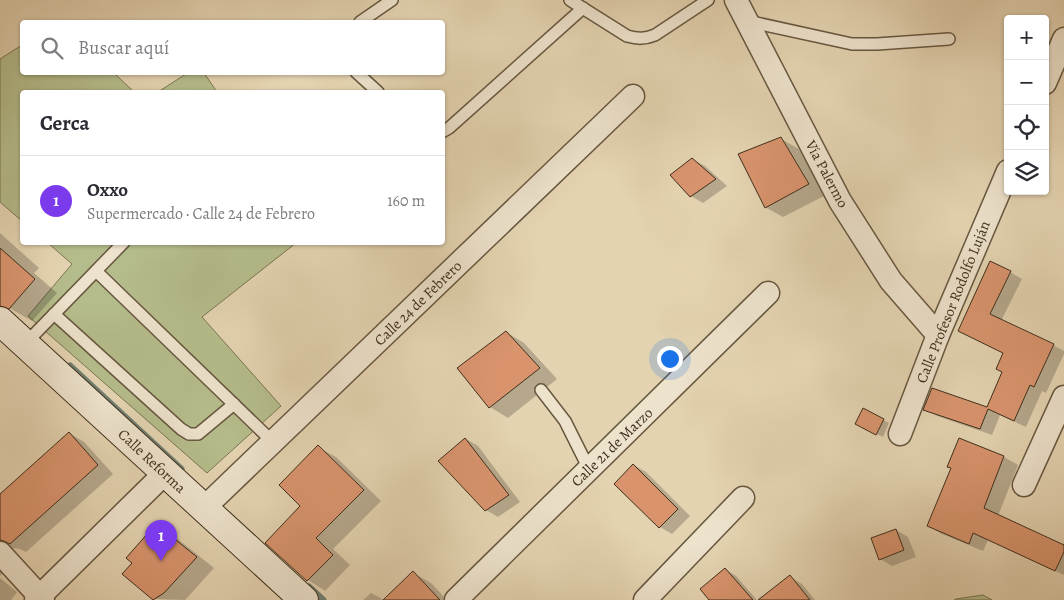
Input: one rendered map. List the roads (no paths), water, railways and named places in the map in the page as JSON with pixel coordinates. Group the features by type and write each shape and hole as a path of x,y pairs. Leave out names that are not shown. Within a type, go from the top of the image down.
{"street":[{"name":"Vía Palermo","path":"736,0 840,201 891,281 938,335"},
{"path":"1049,74 1064,39"},
{"name":"Calle 24 de Febrero","path":"203,509 633,96"},
{"name":"Calle Profesor Rodolfo Luján","path":"900,434 938,335 1004,180"},
{"name":"Calle 21 de Marzo","path":"456,600 768,293"},
{"name":"Calle Reforma","path":"0,321 304,600"},
{"path":"1024,485 1064,397"},
{"path":"0,553 40,599 165,473"},
{"path":"645,600 743,498"}],"lane":[{"path":"363,20 392,0"},
{"path":"570,0 627,36 636,39 655,35 708,0"},
{"path":"445,130 583,8"},
{"path":"747,21 852,44 949,39"},
{"path":"359,75 376,90"},
{"path":"25,344 121,245"},
{"path":"96,271 273,442"},
{"path":"54,314 188,434 198,434 234,404"},
{"path":"541,390 565,421 589,469"}],"waterway":[{"path":"70,366 181,469"},
{"path":"309,587 323,600"}],"place":[{"name":"Oxxo","path":"161,561"}]}
